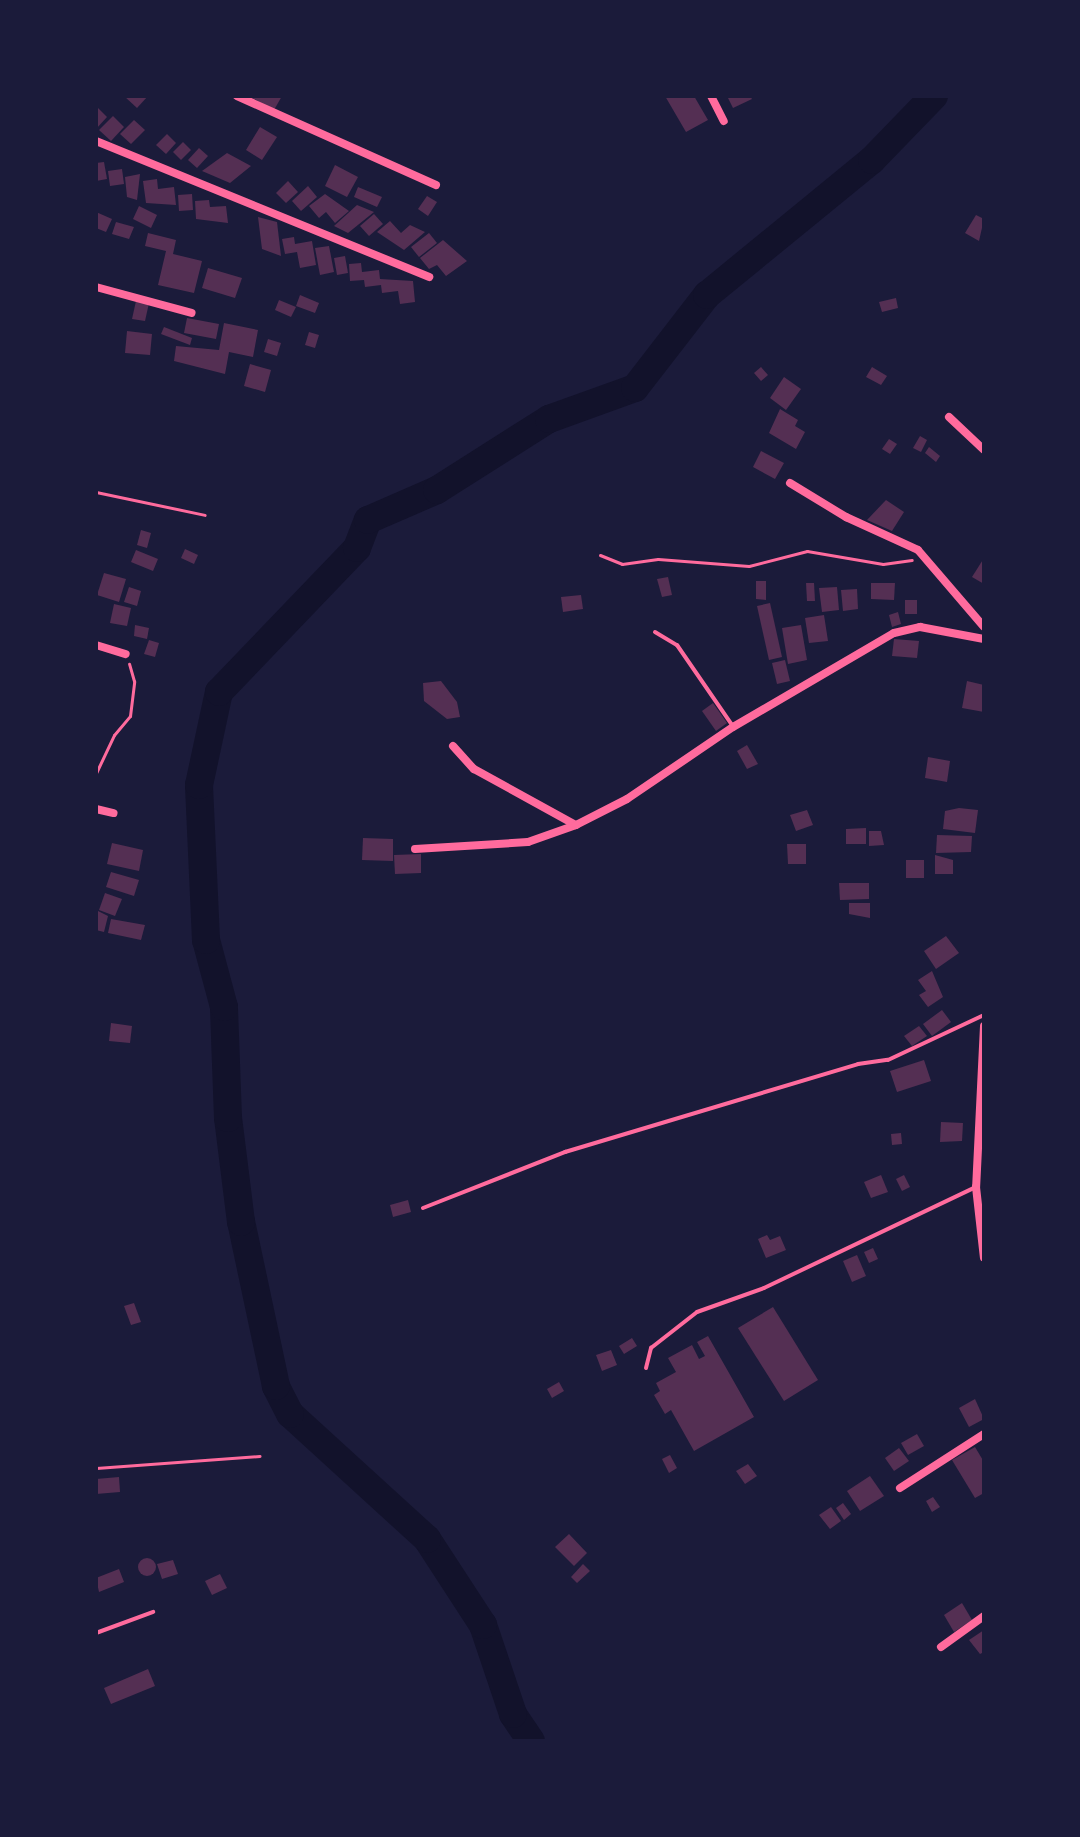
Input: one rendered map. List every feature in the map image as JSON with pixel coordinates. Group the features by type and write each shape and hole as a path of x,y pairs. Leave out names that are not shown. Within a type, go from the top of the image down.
{"street":[{"path":"237,96 436,185"},
{"path":"711,96 724,121"},
{"path":"96,141 429,277"},
{"path":"96,287 192,313"},
{"path":"949,417 984,450"},
{"path":"790,483 846,517 918,550 984,627"},
{"path":"415,849 528,842 576,825 627,799 733,727 894,633 920,627 984,639"},
{"path":"96,645 126,654"},
{"path":"453,746 474,769 576,825"},
{"path":"96,809 114,813"},
{"path":"984,1026 976,1187 984,1258"},
{"path":"900,1488 984,1434"},
{"path":"941,1647 984,1616"}],"lane":[{"path":"655,632 677,645 733,727"},
{"path":"423,1208 565,1152 858,1064 888,1060 984,1015"},
{"path":"646,1368 651,1348 697,1312 764,1288 976,1187"},
{"path":"96,1633 153,1612"}],"path":[{"path":"96,492 205,515"},
{"path":"600,555 622,564 658,559 749,566 807,551 897,564 911,563 918,550"},
{"path":"96,773 114,735 130,716 134,681 126,654"},
{"path":"96,1468 260,1456"}],"building":[{"path":"124,96 148,96 137,108"},
{"path":"249,96 282,96 274,110"},
{"path":"665,96 694,96 708,120 686,132"},
{"path":"727,96 750,96 752,99 733,108"},
{"path":"98,108 107,117 96,129 96,110"},
{"path":"113,116 124,127 111,141 99,130"},
{"path":"134,120 145,130 131,144 120,134"},
{"path":"260,127 277,137 262,160 246,150"},
{"path":"167,134 176,143 166,154 156,145"},
{"path":"183,142 191,150 181,160 173,152"},
{"path":"199,148 208,156 197,168 188,160"},
{"path":"227,153 251,166 230,183 202,171"},
{"path":"104,162 107,179 96,181 96,163"},
{"path":"335,165 358,177 347,197 325,186"},
{"path":"122,169 124,184 110,186 108,171"},
{"path":"140,174 137,200 127,197 125,177"},
{"path":"157,179 158,189 174,187 176,205 146,203 143,181"},
{"path":"288,181 298,192 286,203 276,193"},
{"path":"308,186 317,197 301,211 292,201"},
{"path":"358,187 382,197 377,207 354,197"},
{"path":"192,194 193,210 179,211 178,195"},
{"path":"325,194 349,211 335,223 326,212 319,218 309,206"},
{"path":"427,196 437,202 428,216 418,209"},
{"path":"209,200 210,207 226,206 228,223 196,219 195,201"},
{"path":"357,205 374,212 348,233 334,226"},
{"path":"139,206 157,215 151,228 133,219"},
{"path":"96,212 112,219 106,232 96,228"},
{"path":"374,214 383,224 369,236 360,226"},
{"path":"976,215 984,219 979,241 965,233"},
{"path":"258,217 277,222 281,256 262,249"},
{"path":"390,221 401,233 410,225 425,232 404,250 377,232"},
{"path":"116,222 134,227 129,239 112,234"},
{"path":"148,233 176,240 173,254 202,261 194,293 158,285 166,251 145,246"},
{"path":"429,233 437,243 419,257 411,247"},
{"path":"294,237 295,244 312,241 316,265 300,268 297,252 285,254 282,239"},
{"path":"443,240 467,261 446,276 437,265 429,269 420,258"},
{"path":"329,246 334,272 320,275 315,248"},
{"path":"345,256 348,273 337,275 334,258"},
{"path":"361,263 362,272 379,270 380,279 413,281 415,302 400,304 398,291 382,293 381,285 365,287 364,280 350,281 349,264"},
{"path":"208,268 242,278 235,298 202,288"},
{"path":"300,295 319,303 315,313 296,306"},
{"path":"896,298 898,308 882,312 879,302"},
{"path":"279,300 296,307 291,317 275,310"},
{"path":"136,301 149,303 145,321 132,319"},
{"path":"187,318 219,324 216,339 184,333"},
{"path":"224,323 258,330 253,357 229,352 225,374 174,361 176,346 219,350"},
{"path":"164,327 192,338 190,345 161,334"},
{"path":"127,331 152,334 150,355 125,353"},
{"path":"309,332 319,335 315,348 305,345"},
{"path":"268,339 281,343 277,356 264,352"},
{"path":"250,364 271,370 265,392 244,386"},
{"path":"761,367 768,375 761,381 754,373"},
{"path":"872,367 887,376 881,385 866,377"},
{"path":"784,377 801,389 786,410 770,398"},
{"path":"780,409 798,420 795,426 805,432 796,449 769,433"},
{"path":"920,436 927,440 921,452 913,448"},
{"path":"889,439 897,444 890,454 882,449"},
{"path":"929,447 940,456 936,462 925,453"},
{"path":"761,451 784,463 775,479 753,467"},
{"path":"886,500 904,512 892,531 867,520"},
{"path":"141,530 151,533 147,548 137,545"},
{"path":"185,549 198,555 194,564 181,558"},
{"path":"136,550 158,559 153,571 131,562"},
{"path":"984,558 984,584 972,577"},
{"path":"104,573 126,579 119,602 97,595"},
{"path":"668,577 672,595 662,597 657,579"},
{"path":"756,581 766,581 766,600 756,599"},
{"path":"806,583 814,583 815,601 807,601"},
{"path":"871,583 895,583 894,600 871,599"},
{"path":"129,587 141,591 137,606 124,602"},
{"path":"837,587 839,610 822,612 819,588"},
{"path":"857,589 858,609 843,611 841,590"},
{"path":"581,595 583,609 563,612 561,597"},
{"path":"905,600 917,600 917,614 905,614"},
{"path":"770,603 782,657 769,660 757,606"},
{"path":"114,604 131,608 127,626 110,623"},
{"path":"898,612 901,624 892,627 889,615"},
{"path":"824,615 828,641 809,643 805,618"},
{"path":"135,625 149,628 147,639 134,636"},
{"path":"801,625 807,660 788,664 782,628"},
{"path":"894,639 919,641 917,658 892,656"},
{"path":"149,640 159,643 155,657 144,654"},
{"path":"785,660 790,681 777,684 772,663"},
{"path":"441,681 457,702 460,717 447,719 424,701 423,683"},
{"path":"967,681 984,685 984,712 962,708"},
{"path":"713,703 727,723 716,731 702,711"},
{"path":"747,745 758,764 747,769 737,751"},
{"path":"928,757 950,761 947,782 925,778"},
{"path":"959,808 978,810 975,833 943,829 945,811"},
{"path":"807,810 813,825 796,831 790,815"},
{"path":"866,828 866,844 846,844 846,829"},
{"path":"869,831 881,831 884,845 869,846"},
{"path":"937,835 972,836 971,852 936,853"},
{"path":"363,838 393,839 393,861 362,860"},
{"path":"112,843 143,850 139,871 107,864"},
{"path":"787,844 806,844 806,864 788,864"},
{"path":"421,854 421,873 395,874 394,855"},
{"path":"935,855 953,860 953,874 935,874"},
{"path":"906,860 924,860 924,878 906,878"},
{"path":"111,872 139,880 134,896 106,887"},
{"path":"839,883 869,883 869,899 840,900"},
{"path":"105,893 122,899 115,916 99,910"},
{"path":"849,903 870,903 870,918 849,914"},
{"path":"96,910 108,916 104,932 96,930"},
{"path":"111,919 145,925 141,940 108,933"},
{"path":"946,936 959,953 936,969 924,951"},
{"path":"932,971 943,997 928,1007 919,995 926,991 918,980"},
{"path":"942,1010 951,1022 932,1036 923,1024"},
{"path":"111,1023 132,1026 130,1043 109,1041"},
{"path":"919,1026 927,1036 912,1046 904,1036"},
{"path":"924,1060 931,1081 897,1092 890,1071"},
{"path":"941,1122 963,1123 962,1141 940,1142"},
{"path":"901,1133 902,1144 892,1145 891,1134"},
{"path":"881,1175 888,1192 871,1198 864,1182"},
{"path":"904,1175 910,1187 902,1191 896,1179"},
{"path":"408,1200 411,1212 393,1217 390,1205"},
{"path":"767,1235 770,1240 780,1236 786,1250 766,1258 758,1239"},
{"path":"873,1248 878,1259 869,1263 864,1252"},
{"path":"857,1255 866,1276 852,1282 843,1261"},
{"path":"134,1303 141,1322 131,1325 124,1306"},
{"path":"773,1307 818,1380 784,1401 738,1328"},
{"path":"708,1336 754,1417 694,1451 671,1410 665,1414 654,1395 660,1391 656,1383 676,1372 668,1358 692,1345 699,1359 705,1356 697,1342"},
{"path":"632,1338 637,1346 624,1354 619,1346"},
{"path":"611,1350 617,1365 602,1371 596,1355"},
{"path":"559,1382 564,1391 552,1398 547,1389"},
{"path":"975,1399 984,1419 969,1427 959,1408"},
{"path":"917,1434 924,1446 908,1455 901,1443"},
{"path":"975,1447 984,1462 984,1493 975,1498 952,1460"},
{"path":"899,1448 909,1461 894,1471 885,1458"},
{"path":"670,1455 677,1468 669,1473 662,1459"},
{"path":"748,1464 757,1476 745,1484 736,1471"},
{"path":"870,1476 884,1496 860,1511 847,1491"},
{"path":"119,1477 120,1492 96,1494 96,1479"},
{"path":"933,1497 940,1507 932,1512 926,1501"},
{"path":"843,1503 851,1514 844,1520 836,1508"},
{"path":"831,1507 841,1521 830,1529 819,1515"},
{"path":"569,1534 587,1553 574,1566 555,1547"},
{"path":"143,1558 151,1558 156,1567 154,1574 143,1576 138,1571 138,1563"},
{"path":"173,1560 178,1574 162,1579 157,1564"},
{"path":"583,1564 590,1571 577,1583 571,1577"},
{"path":"119,1569 124,1582 99,1592 96,1578"},
{"path":"220,1574 227,1588 212,1595 205,1581"},
{"path":"962,1603 972,1620 954,1632 944,1615"},
{"path":"984,1630 984,1652 980,1654 969,1640"},
{"path":"148,1669 155,1686 111,1704 104,1688"}],"waterway":[{"path":"531,1741 513,1714 483,1625 427,1539 290,1414 276,1386 241,1222 228,1118 224,1007 206,940 199,785 219,692 357,548 368,520 437,490 549,419 635,388 707,295 872,160 934,96"}]}
